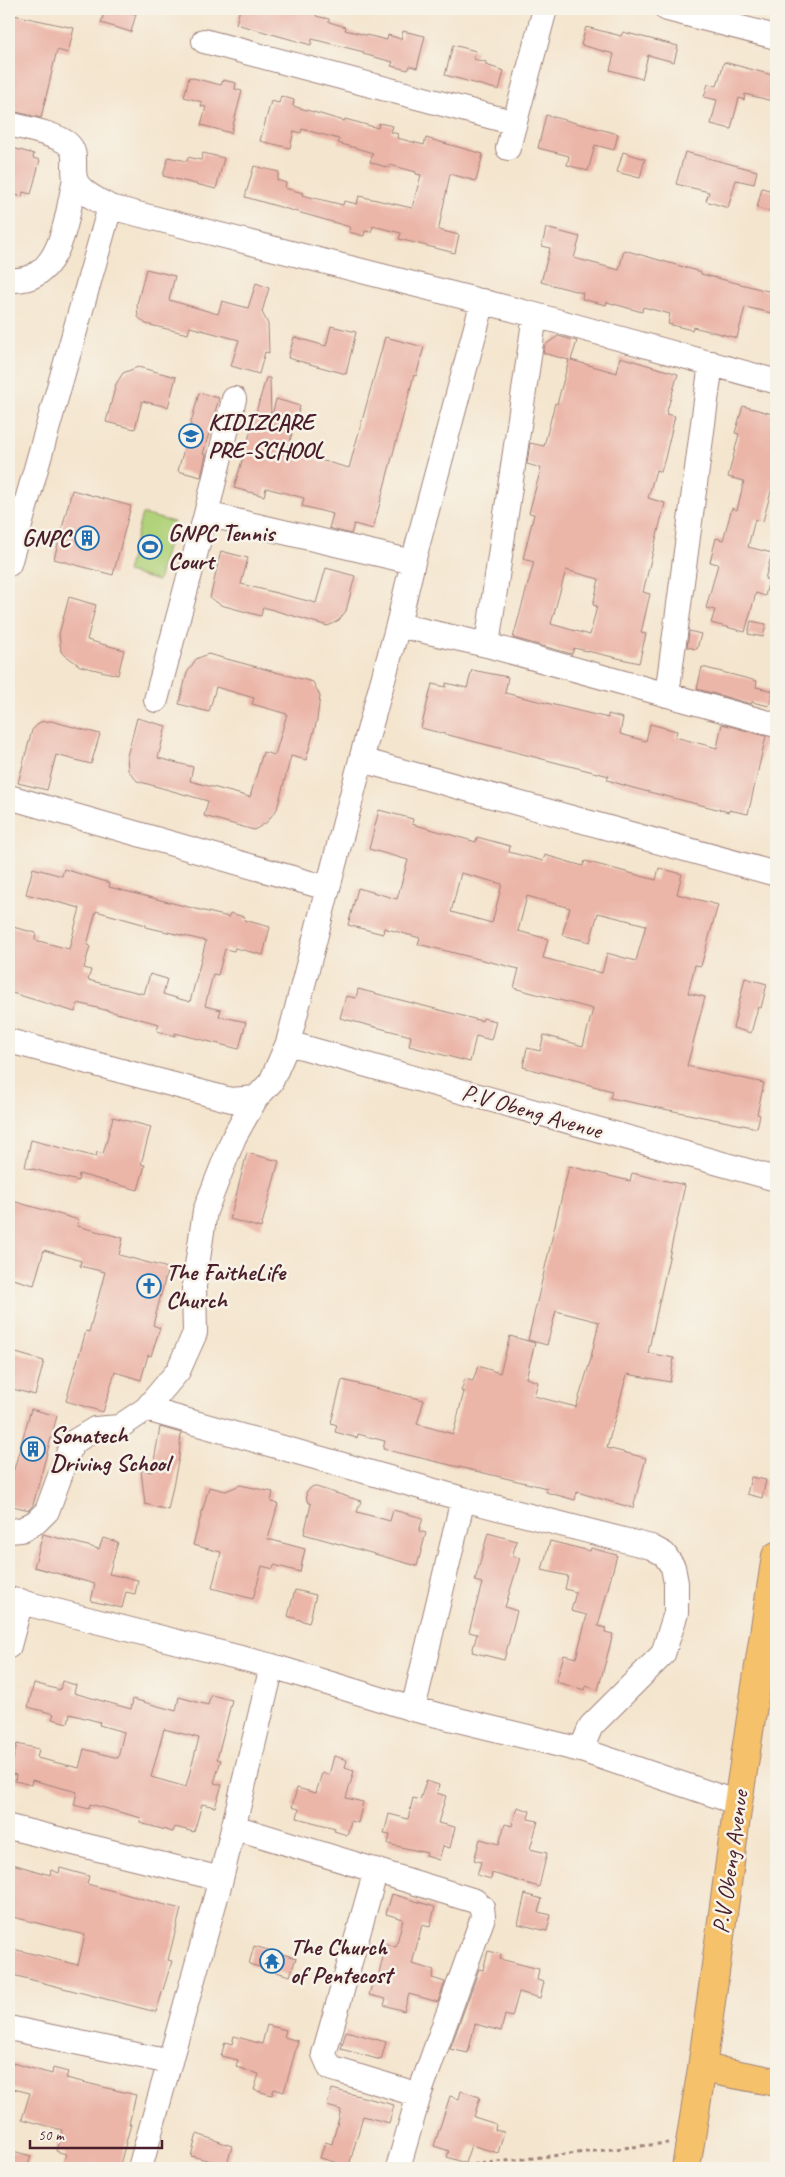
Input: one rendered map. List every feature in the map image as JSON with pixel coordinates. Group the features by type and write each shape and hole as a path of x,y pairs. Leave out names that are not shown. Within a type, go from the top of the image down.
{"main road":[{"name":"P.V Obeng Avenue","path":"686,2168 702,2068 738,1802 776,1556"},
{"path":"702,2068 776,2082"}],"street":[{"path":"508,148 545,9"},
{"path":"667,9 776,37"},
{"path":"204,41 515,123"},
{"path":"9,124 68,144 74,155 75,179 59,245 48,266 35,276 23,281 9,280"},
{"path":"75,179 89,195 110,207 483,301 774,381"},
{"path":"9,564 19,487 110,207"},
{"path":"9,1531 22,1530 36,1522 47,1511 72,1443 95,1429 119,1427 146,1409 178,1372 195,1333 194,1286 205,1211 234,1137 256,1098 272,1082 288,1043 360,760 398,625 483,301"},
{"path":"487,645 535,315"},
{"path":"667,695 711,363"},
{"path":"156,700 206,514 234,399"},
{"path":"206,514 413,562"},
{"path":"398,625 487,645 776,725"},
{"path":"360,760 776,874"},
{"path":"9,797 327,888"},
{"path":"9,1041 231,1100 256,1098"},
{"name":"P.V Obeng Avenue","path":"288,1043 776,1179"},
{"path":"146,1409 463,1499 651,1548 664,1554 673,1567 676,1583 676,1613 663,1654 591,1726 581,1750"},
{"path":"413,1709 463,1499"},
{"path":"9,1646 15,1600 272,1666 413,1709 581,1750 738,1802"},
{"path":"140,2168 221,1878 272,1666"},
{"path":"9,1827 221,1878"},
{"path":"234,1827 475,1901 482,1907 483,1917 419,2095 398,2168"},
{"path":"376,1870 324,2054 330,2068 419,2095"},
{"path":"9,2028 170,2062"}],"path":[{"path":"442,2168 691,2140"}],"green space":[{"name":"GNPC Tennis Court","path":"142,514 174,522 158,581 127,572"}],"building":[{"path":"105,9 115,9 136,14 131,32 101,23"},
{"path":"240,9 276,9 294,13 295,9 318,9 316,16 329,19 329,22 346,27 345,30 387,40 388,35 401,39 403,31 425,36 417,68 410,66 408,70 391,66 393,62 363,54 364,52 312,39 311,45 236,24"},
{"path":"9,14 74,28 68,53 57,50 41,118 9,110"},
{"path":"586,27 621,36 623,32 678,46 674,62 648,55 642,79 610,70 614,54 581,45"},
{"path":"453,45 476,51 473,59 486,62 486,65 504,71 499,90 445,75"},
{"path":"724,62 776,76 776,102 745,94 744,100 739,98 731,129 711,124 717,100 704,97 708,84 717,86"},
{"path":"189,77 221,85 223,80 236,83 235,89 242,91 231,133 201,125 206,107 201,106 202,102 184,97"},
{"path":"281,96 294,100 293,106 344,121 345,119 378,128 379,123 393,126 391,132 398,134 397,138 424,145 426,138 483,154 476,181 450,174 439,230 459,235 455,253 399,239 401,233 373,226 371,232 365,231 364,236 349,232 350,227 245,197 254,166 279,172 277,180 286,183 285,188 303,193 302,195 343,205 344,201 357,204 359,196 412,208 421,175 390,165 389,168 370,162 373,153 338,143 339,139 302,129 301,133 294,131 290,148 260,141 271,101 279,103"},
{"path":"546,115 618,134 614,150 595,145 588,171 567,165 569,156 538,148"},
{"path":"9,147 34,154 33,158 40,160 31,194 23,192 22,197 9,193"},
{"path":"623,152 645,159 640,178 617,172"},
{"path":"685,152 757,171 754,184 736,180 728,208 706,201 709,192 676,184"},
{"path":"203,153 224,158 216,189 163,176 168,157 187,161 188,157 201,160"},
{"path":"762,188 776,192 776,213 757,208"},
{"path":"546,228 580,237 574,258 619,270 624,250 701,272 701,274 776,293 776,314 745,307 737,338 693,327 692,330 668,324 670,314 643,307 642,312 607,302 606,305 582,299 583,293 541,282 550,248 542,246"},
{"path":"146,269 175,276 169,300 218,314 222,301 248,308 256,283 269,288 262,312 268,324 269,353 265,352 259,374 231,366 239,340 190,327 188,334 146,324 138,317 137,304"},
{"path":"331,326 356,332 346,374 288,358 294,337 326,346"},
{"path":"558,336 577,341 571,360 617,373 620,357 678,374 666,414 675,416 665,458 661,472 656,470 648,498 665,503 643,592 650,594 641,633 646,634 639,663 574,648 572,654 513,638 534,562 523,559 534,514 529,513 541,468 527,464 530,443 544,446 569,360 543,353 545,345","holes":["566,570 599,579 593,605 597,606 590,635 551,624"]},
{"path":"385,337 424,347 416,376 414,375 373,529 354,524 351,534 329,528 333,514 302,506 304,498 266,488 264,496 234,488 266,378 270,378 271,420 276,399 300,406 287,451 349,468"},
{"path":"138,367 176,377 168,407 142,401 135,429 106,422 116,384 123,373"},
{"name":"KIDIZCARE PRE-SCHOOL","path":"199,393 219,398 203,454 206,455 201,477 178,471"},
{"path":"743,406 776,415 776,489 772,488 763,521 755,519 748,547 772,553 765,579 769,580 765,596 756,593 745,632 711,623 715,610 706,608 718,564 710,562 716,538 723,540 732,508 737,510 744,481 728,477 739,434 735,433"},
{"name":"GNPC","path":"72,490 131,506 113,575 54,559"},
{"path":"221,551 248,558 241,584 316,603 326,568 355,576 346,611 339,620 328,626 263,607 261,616 221,605 210,598"},
{"path":"69,597 96,605 87,640 124,650 118,675 80,666 61,652 59,634"},
{"path":"751,621 766,624 763,637 748,634"},
{"path":"689,631 701,634 697,649 687,647"},
{"path":"208,654 313,682 320,696 317,720 306,760 291,756 277,809 266,823 254,830 204,816 208,801 137,781 128,770 127,756 137,718 166,726 158,758 193,767 190,781 250,797 263,752 275,755 287,714 252,704 254,698 216,687 209,712 179,704 187,673 196,659"},
{"path":"702,667 757,681 756,687 773,691 769,706 752,702 751,704 697,689"},
{"path":"472,670 508,677 505,693 608,718 608,714 623,718 620,734 646,741 650,724 677,731 675,737 717,748 722,724 766,736 748,814 729,810 729,812 633,788 607,780 609,776 421,728 432,684 446,687 446,683 467,688"},
{"path":"51,721 100,734 91,764 56,755 47,790 18,783 32,730 40,722"},
{"path":"379,810 413,819 412,824 476,842 477,837 510,846 509,852 543,861 545,855 583,866 585,861 656,880 659,868 682,874 677,894 718,905 701,966 695,965 688,993 705,997 687,1066 764,1083 757,1114 760,1115 757,1128 610,1098 612,1091 523,1067 527,1048 540,1051 544,1035 583,1046 593,1009 514,988 519,969 418,944 420,938 384,928 383,934 348,925 358,888 397,899 408,860 369,849","holes":["461,873 502,884 492,923 451,912","527,896 570,908 562,935 590,942 598,913 646,925 636,961 607,953 602,973 543,958 548,939 518,931"]},
{"path":"33,868 62,876 64,869 110,883 109,887 229,917 230,913 245,917 244,920 270,927 263,955 235,948 234,951 225,949 218,975 213,974 205,1006 221,1010 219,1016 246,1022 239,1049 175,1033 175,1036 157,1031 159,1024 78,1003 75,1012 9,992 9,926 36,933 35,940 69,949 80,908 26,894","holes":["96,911 146,925 146,927 206,941 190,1002 163,994 167,979 150,974 144,994 88,980 91,970 84,968 90,946 87,945"]},
{"path":"745,978 767,984 761,1008 758,1007 751,1033 733,1028"},
{"path":"358,989 482,1021 483,1018 496,1021 491,1040 476,1036 470,1062 409,1046 411,1036 340,1018 346,996 356,998"},
{"path":"113,1117 151,1127 141,1164 145,1165 138,1190 79,1174 78,1181 25,1167 31,1140 96,1157 97,1152 103,1154"},
{"path":"247,1153 279,1161 261,1228 230,1219"},
{"path":"569,1166 630,1181 632,1173 685,1185 648,1353 674,1358 670,1382 627,1374 607,1448 646,1458 633,1508 577,1492 575,1500 546,1492 547,1488 383,1449 385,1441 358,1434 357,1438 335,1432 337,1425 331,1423 342,1380 424,1400 417,1424 453,1434 464,1392 461,1391 465,1379 473,1381 478,1366 500,1373 510,1336 535,1343 526,1378 538,1382 534,1396 576,1407 590,1362 599,1322 556,1311 547,1345 528,1340"},
{"path":"9,1200 79,1220 77,1226 123,1238 119,1255 168,1268 153,1325 160,1328 151,1356 148,1355 141,1380 115,1372 103,1412 66,1401 86,1331 89,1332 105,1272 80,1266 81,1261 44,1250 34,1285 9,1278"},
{"path":"9,1351 44,1361 35,1395 9,1388"},
{"name":"Sonatech Driving School","path":"31,1409 57,1416 33,1505 29,1510 9,1505 9,1487"},
{"path":"160,1427 181,1433 179,1457 168,1510 145,1504 141,1470 152,1472"},
{"path":"751,1477 766,1480 762,1498 747,1494"},
{"path":"240,1485 273,1492 271,1502 278,1504 268,1539 305,1549 300,1572 274,1565 273,1569 262,1566 253,1599 212,1588 221,1552 193,1545 209,1487 226,1491"},
{"path":"313,1486 361,1501 357,1512 390,1521 393,1510 423,1518 419,1531 426,1533 417,1566 304,1534 311,1504 307,1501 306,1492"},
{"path":"488,1533 517,1541 512,1556 520,1558 505,1607 517,1611 504,1660 472,1652 477,1634 469,1632 482,1583 475,1581"},
{"path":"43,1534 99,1549 103,1538 118,1542 109,1574 138,1580 135,1594 126,1592 122,1608 91,1601 95,1584 34,1567"},
{"path":"550,1541 590,1551 591,1548 617,1555 598,1626 606,1628 605,1632 613,1634 598,1690 586,1686 585,1690 556,1682 564,1655 576,1658 587,1615 571,1611 576,1592 565,1589 568,1576 542,1570"},
{"path":"295,1590 316,1595 309,1623 288,1616"},
{"path":"62,1681 76,1685 74,1693 131,1709 133,1699 176,1711 179,1697 208,1705 211,1695 232,1700 217,1759 221,1760 214,1783 222,1785 215,1807 202,1804 194,1832 175,1827 173,1832 140,1823 141,1818 90,1804 89,1809 74,1805 77,1792 32,1780 31,1785 15,1781 16,1775 9,1773 17,1744 39,1749 37,1758 79,1768 84,1749 118,1758 124,1732 99,1725 100,1722 70,1714 68,1723 52,1719 54,1714 28,1707 34,1683 60,1690","holes":["164,1729 199,1738 186,1787 151,1777"]},
{"path":"334,1756 347,1760 345,1768 354,1771 346,1798 363,1802 358,1823 351,1821 347,1835 334,1831 335,1828 297,1818 299,1809 292,1807 297,1788 316,1793 322,1773 329,1775"},
{"path":"426,1781 439,1785 437,1793 446,1796 438,1823 455,1827 450,1848 443,1846 439,1860 426,1856 427,1853 388,1844 390,1835 384,1834 389,1814 408,1819 413,1798 420,1800"},
{"path":"517,1807 530,1811 528,1819 538,1821 530,1849 547,1853 539,1887 492,1873 491,1879 477,1875 481,1862 474,1860 480,1839 499,1844 505,1824 512,1826"},
{"path":"9,1863 50,1875 51,1870 59,1873 60,1868 89,1876 87,1884 181,1909 168,1960 172,1961 156,2012 9,1974 9,1948 78,1965 85,1935 9,1916"},
{"path":"392,1894 435,1907 430,1927 422,1925 412,1964 434,1970 432,1978 445,1982 438,2002 409,1994 404,2011 384,2005 386,1999 369,1995 373,1981 377,1983 386,1944 396,1947 403,1919 386,1914"},
{"path":"525,1894 542,1899 538,1912 551,1915 547,1931 518,1924"},
{"name":"The Church of Pentecost","path":"254,1946 296,1958 290,1976 249,1964"},
{"path":"488,1951 501,1954 500,1959 539,1969 537,1980 544,1982 540,1998 519,1992 512,2017 505,2015 501,2031 475,2024 468,2053 450,2049 479,1969 483,1970"},
{"path":"267,2025 286,2030 284,2037 298,2041 284,2092 274,2089 272,2095 254,2090 259,2074 236,2067 238,2060 221,2056 225,2042 232,2044 234,2036 262,2044"},
{"path":"346,2031 386,2042 381,2060 341,2049"},
{"path":"9,2062 52,2074 53,2068 68,2072 66,2078 136,2095 129,2124 131,2124 119,2168 62,2168 66,2154 56,2151 62,2130 22,2119 30,2093 9,2088"},
{"path":"332,2089 394,2105 389,2123 363,2116 349,2166 320,2158 325,2142 332,2144 341,2110 327,2106"},
{"path":"461,2091 480,2097 474,2117 496,2124 495,2130 504,2132 498,2153 471,2145 465,2163 447,2157 449,2151 434,2146 450,2096 459,2099"},
{"path":"197,2134 232,2146 227,2165 191,2156"},
{"path":"9,2150 31,2156 27,2168 9,2168"}],"place":[{"name":"KIDIZCARE PRE-SCHOOL","path":"191,436"},
{"name":"GNPC","path":"87,538"},
{"name":"GNPC Tennis Court","path":"150,547"},
{"name":"The FaitheLife Church","path":"149,1286"},
{"name":"Sonatech Driving School","path":"33,1449"},
{"name":"The Church of Pentecost","path":"272,1961"}]}
